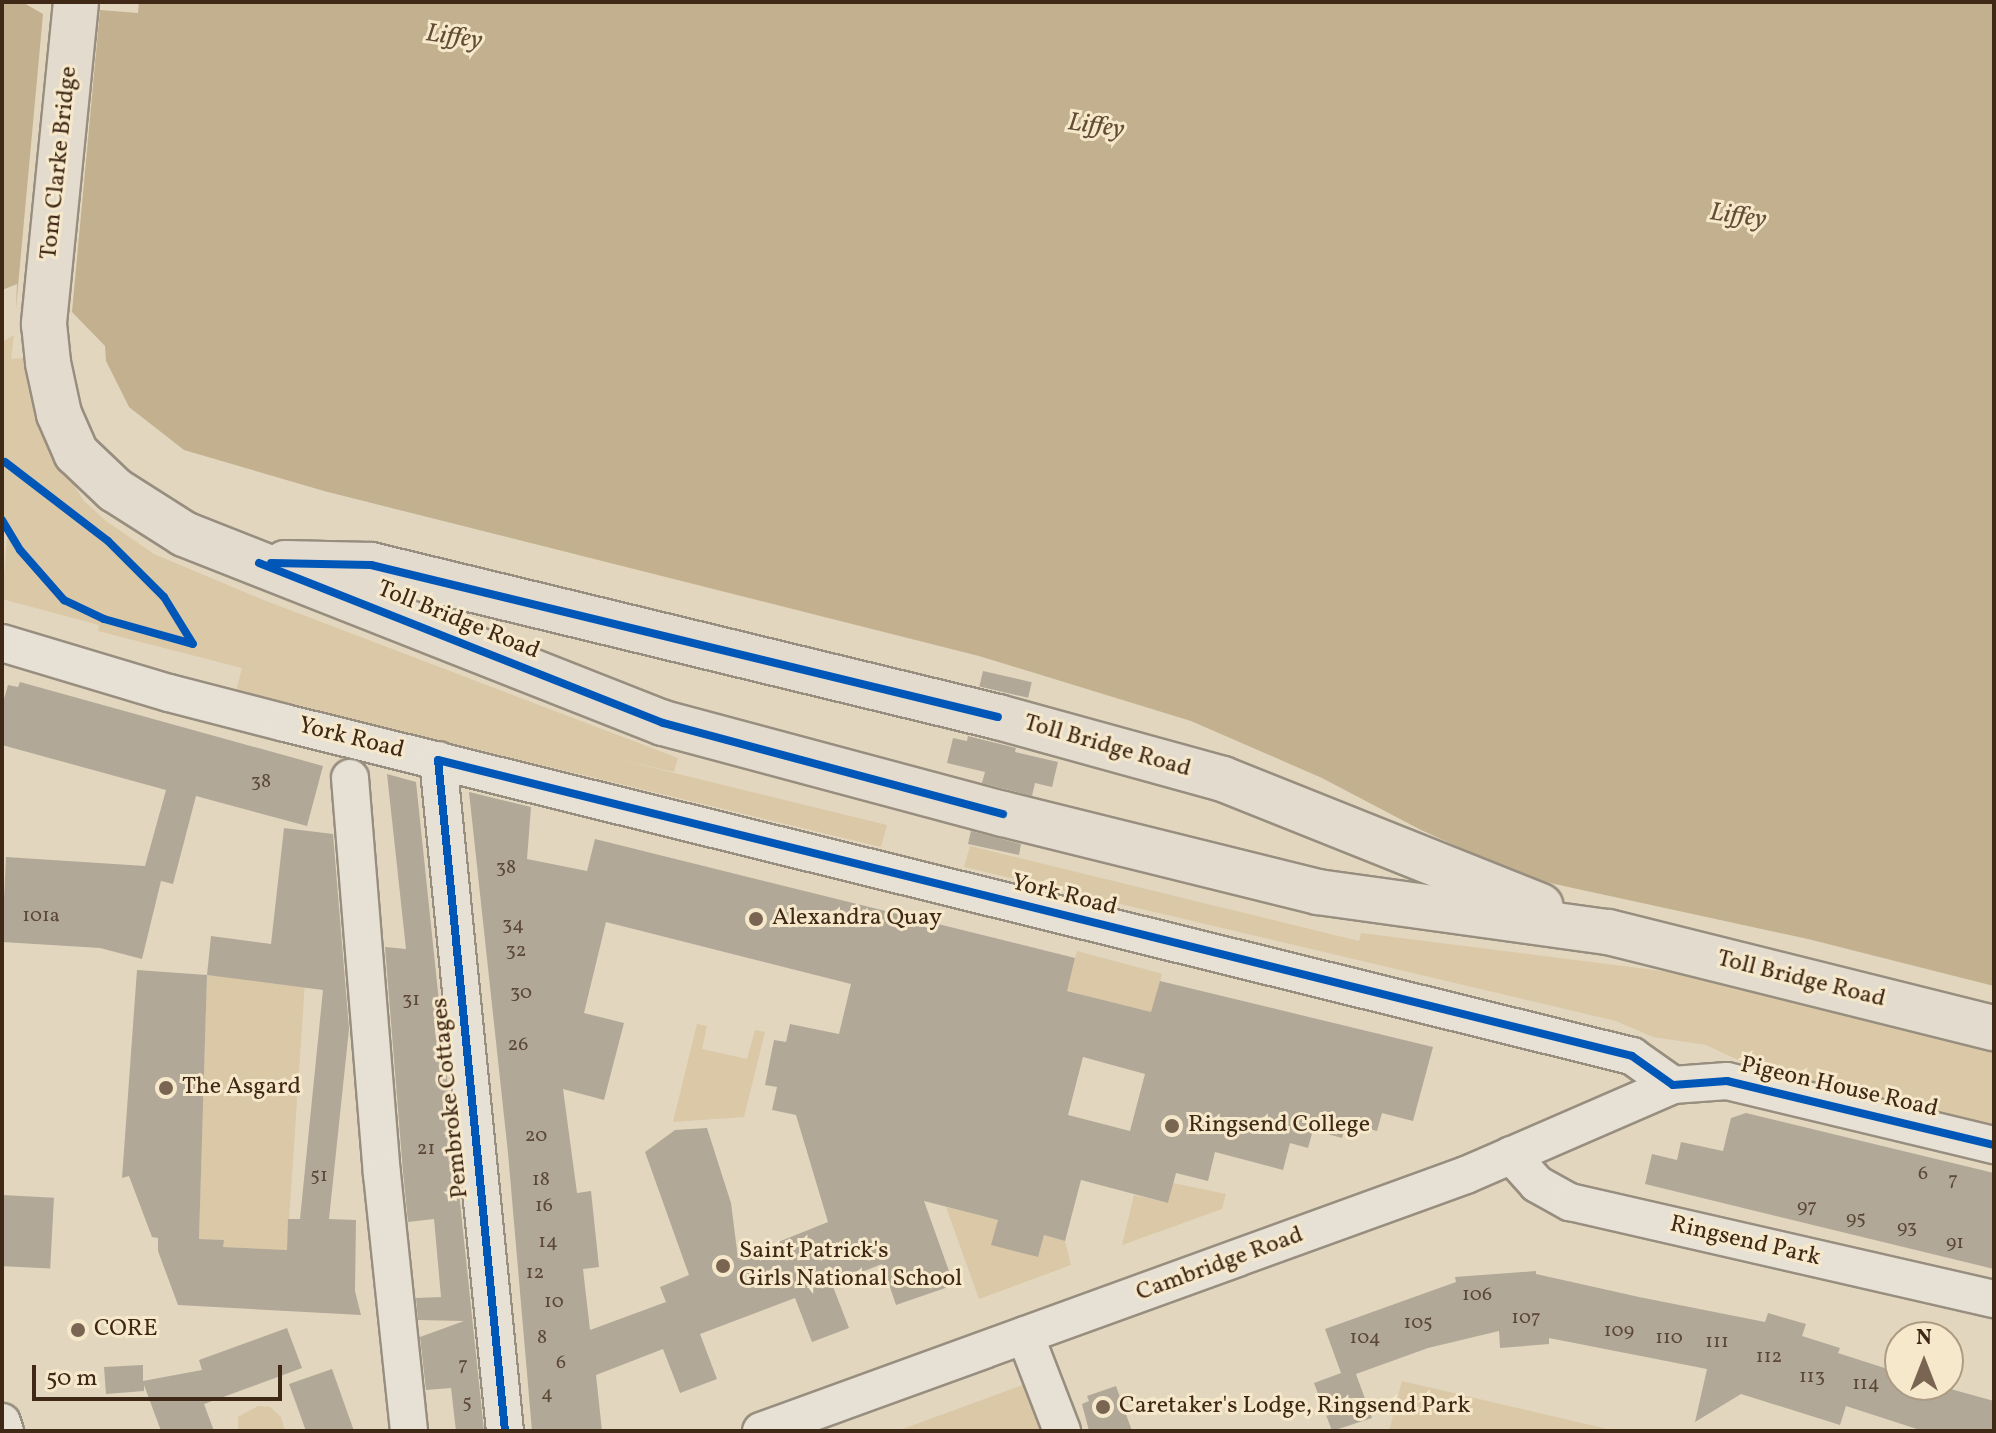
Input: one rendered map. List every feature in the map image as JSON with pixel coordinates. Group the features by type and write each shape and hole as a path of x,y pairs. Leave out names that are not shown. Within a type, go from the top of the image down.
{"main road":[{"name":"Tom Clarke Bridge","path":"44,324 76,2"},
{"name":"Toll Bridge Road","path":"44,324 48,363 59,414 76,453 115,490 184,534 663,723 1003,814 1318,892 1608,932 1994,1028"},
{"name":"Toll Bridge Road","path":"259,563 371,565 998,717 1223,779 1608,932"}],"street":[{"name":"York Road","path":"2,643 169,693 439,767 1632,1056 1673,1085"},
{"name":"Pembroke Cottages","path":"439,767 505,1431"},
{"path":"350,778 382,1174 409,1431"},
{"name":"Pigeon House Road","path":"1673,1085 1727,1081 1994,1145"},
{"name":"Cambridge Road","path":"761,1431 1379,1207 1511,1155 1673,1085"},
{"name":"Ringsend Park","path":"1511,1155 1537,1184 1570,1202 1994,1299"},
{"path":"1025,1335 1062,1431"},
{"path":"2,1422 5,1431"}],"shaded area":[{"path":"14,335 11,359 24,358 40,432 84,501 106,521 154,554 261,599 678,758 674,772 613,758 887,825 881,847 236,691 242,668 98,631 99,625 2,599 8,528 2,526 2,342"},
{"path":"970,846 1359,941 1361,933 1733,980 1994,1041 1994,1125 1755,1068 1706,1045 1653,1037 1616,1021 964,867"},
{"path":"1077,951 1162,974 1151,1013 1066,991"},
{"path":"207,975 305,982 287,1250 223,1247 223,1240 199,1239"},
{"path":"697,1024 707,1026 702,1049 747,1059 755,1030 765,1032 744,1117 673,1122"},
{"path":"1173,1183 1226,1194 1222,1209 1122,1245 1134,1195 1168,1203"},
{"path":"946,1207 998,1220 992,1245 1037,1257 1044,1235 1065,1241 1071,1265 979,1299"},
{"path":"1402,1381 1616,1431 1389,1431"},
{"path":"1028,1383 1047,1431 897,1431"},
{"path":"258,1406 270,1407 281,1417 285,1431 238,1431 238,1417"}],"water":[{"name":"Liffey","path":"2,2 1994,2 1994,986 1808,939 1527,878 1421,830 1322,778 1191,721 979,656 324,491 184,450 129,407 106,361 105,346 72,312 16,308 17,284 2,290"}],"pier":[{"path":"22,2 139,2 138,13 100,10 72,312 16,308 43,14"}],"building":[{"path":"983,671 1032,682 1028,698 979,687"},
{"path":"20,682 323,766 307,826 196,796 173,884 161,881 142,959 100,948 2,942 6,857 145,866 166,790 2,745 2,706 8,685 18,687"},
{"path":"968,736 1058,762 1052,787 1035,783 1032,796 982,783 985,772 947,763 953,738 967,741"},
{"path":"387,774 416,782 484,1431 456,1431 451,1388 426,1390 420,1337 464,1321 418,1320 416,1298 441,1297 434,1219 408,1222 385,947 406,949"},
{"path":"469,792 531,807 527,859 587,871 595,839 1075,958 1067,991 1151,1012 1160,981 1433,1047 1413,1121 1382,1113 1377,1131 1346,1123 1342,1138 1313,1130 1308,1148 1290,1143 1283,1170 1215,1152 1208,1181 1176,1173 1168,1203 1081,1180 1065,1241 1044,1235 1038,1257 991,1245 998,1220 924,1201 954,1285 896,1305 882,1264 832,1284 849,1328 812,1342 795,1298 700,1334 717,1379 680,1393 663,1349 596,1375 602,1431 532,1431 508,1153","holes":["606,922 851,984 839,1034 790,1024 786,1042 774,1040 765,1085 777,1087 772,1110 796,1115 828,1222 738,1258 731,1203 707,1128 675,1130 645,1152 689,1275 660,1287 666,1302 590,1330 583,1269 599,1267 591,1191 577,1193 563,1089 604,1100 624,1023 584,1013","1083,1057 1145,1074 1130,1131 1068,1115"]},
{"path":"284,828 333,834 349,1029 329,1219 356,1220 355,1291 361,1315 178,1305 158,1251 158,1238 152,1237 129,1176 122,1178 137,970 207,975 211,936 271,944","holes":["207,975 323,990 300,1219 288,1219 287,1250 223,1247 224,1240 199,1239"]},
{"path":"971,831 1021,844 1019,855 968,844"},
{"path":"1746,1113 1994,1173 1994,1269 1645,1184 1652,1154 1677,1160 1681,1142 1723,1151 1731,1118"},
{"path":"2,1195 54,1198 50,1269 2,1266"},
{"path":"1536,1271 1536,1274 1639,1297 1765,1322 1768,1313 1806,1324 1802,1336 1840,1348 1838,1353 1884,1368 1884,1401 1964,1401 1964,1393 1994,1401 1994,1431 1923,1431 1846,1406 1840,1425 1741,1394 1695,1422 1707,1369 1549,1338 1549,1344 1500,1348 1499,1331 1428,1348 1356,1374 1372,1418 1332,1431 1314,1383 1341,1373 1325,1329 1456,1282 1455,1277"},
{"path":"287,1328 302,1368 204,1404 214,1431 161,1431 144,1385 144,1391 106,1394 104,1367 143,1365 143,1381 202,1370 199,1360"},
{"path":"332,1369 354,1431 306,1431 289,1384"},
{"name":"Caretaker's Lodge, Ringsend Park","path":"1116,1386 1132,1431 1089,1431 1082,1404 1089,1401 1087,1396"}],"cycle path":[{"path":"5,462 108,541 164,597 193,644"},
{"path":"2,520 20,550 64,600 104,619 193,644"},
{"path":"259,563 663,723 1003,814"},
{"path":"271,563 371,565 998,717"},
{"path":"505,1431 438,760 1632,1056 1673,1085 1727,1081 1994,1145"}],"place":[{"name":"Alexandra Quay","path":"756,919"},
{"name":"The Asgard","path":"166,1088"},
{"name":"Ringsend College","path":"1172,1126"},
{"name":"Saint Patrick's Girls National School","path":"723,1266"},
{"name":"CORE","path":"78,1330"},
{"name":"Caretaker's Lodge, Ringsend Park","path":"1103,1407"}]}
